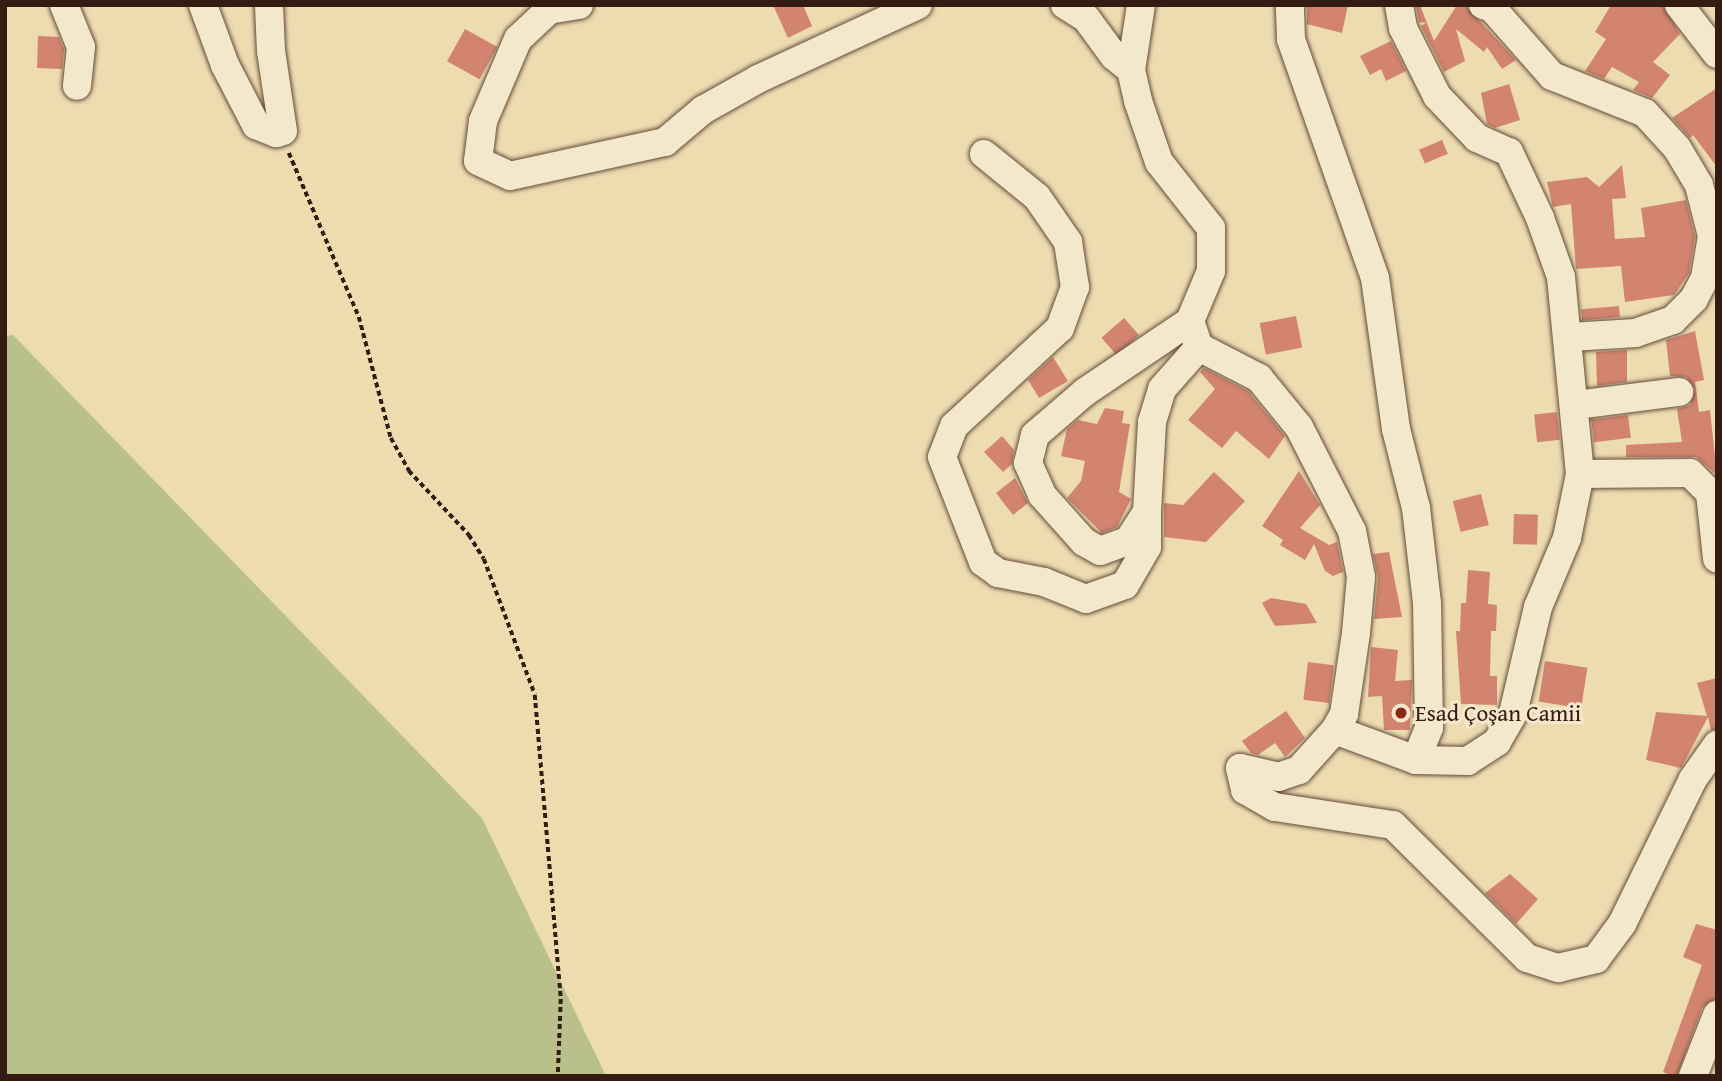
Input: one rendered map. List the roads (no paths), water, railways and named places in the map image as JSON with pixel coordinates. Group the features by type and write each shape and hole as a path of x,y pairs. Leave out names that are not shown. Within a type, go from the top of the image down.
{"street":[{"path":"64,5 81,47 77,86"},
{"path":"203,5 225,65 256,125 267,133 283,131 272,63 269,5"},
{"path":"579,5 549,10 518,39 483,121 478,161 510,176 664,142 703,110 758,79 918,5"},
{"path":"1065,5 1086,18 1114,56 1131,69"},
{"path":"984,155 1037,197 1068,242 1075,287 1060,328 954,426 942,457 983,562 998,573 1044,582 1086,598 1125,585 1147,547 1152,422 1162,389 1194,334 1211,271 1211,228 1159,162 1131,69 1141,5"},
{"path":"1290,5 1291,39 1375,278 1396,429 1416,508 1427,603 1429,728 1416,760"},
{"path":"1335,730 1416,760 1468,761 1497,742 1513,714 1538,607 1567,538 1580,474 1570,337 1560,277 1540,218 1509,152 1476,138 1437,96 1403,28 1399,5"},
{"path":"1483,5 1492,8 1552,76 1645,113 1677,148 1702,198 1712,236 1705,278 1694,299 1673,320 1636,333 1570,337"},
{"path":"1679,5 1717,54"},
{"path":"1147,512 1128,541 1100,551 1084,541 1042,495 1028,463 1035,435 1085,392 1194,334"},
{"path":"1194,334 1259,378 1299,428 1352,531 1361,577 1344,713 1335,730 1299,770 1279,777 1240,768 1245,790 1275,807 1393,825 1527,958 1558,968 1596,960 1622,924 1693,779 1717,745"},
{"path":"1576,405 1679,392"},
{"path":"1580,474 1690,473 1710,493 1717,559"},
{"path":"1693,1076 1717,1015"}],"place":[{"name":"Esad Çoşan Camii","path":"1401,713"}]}
